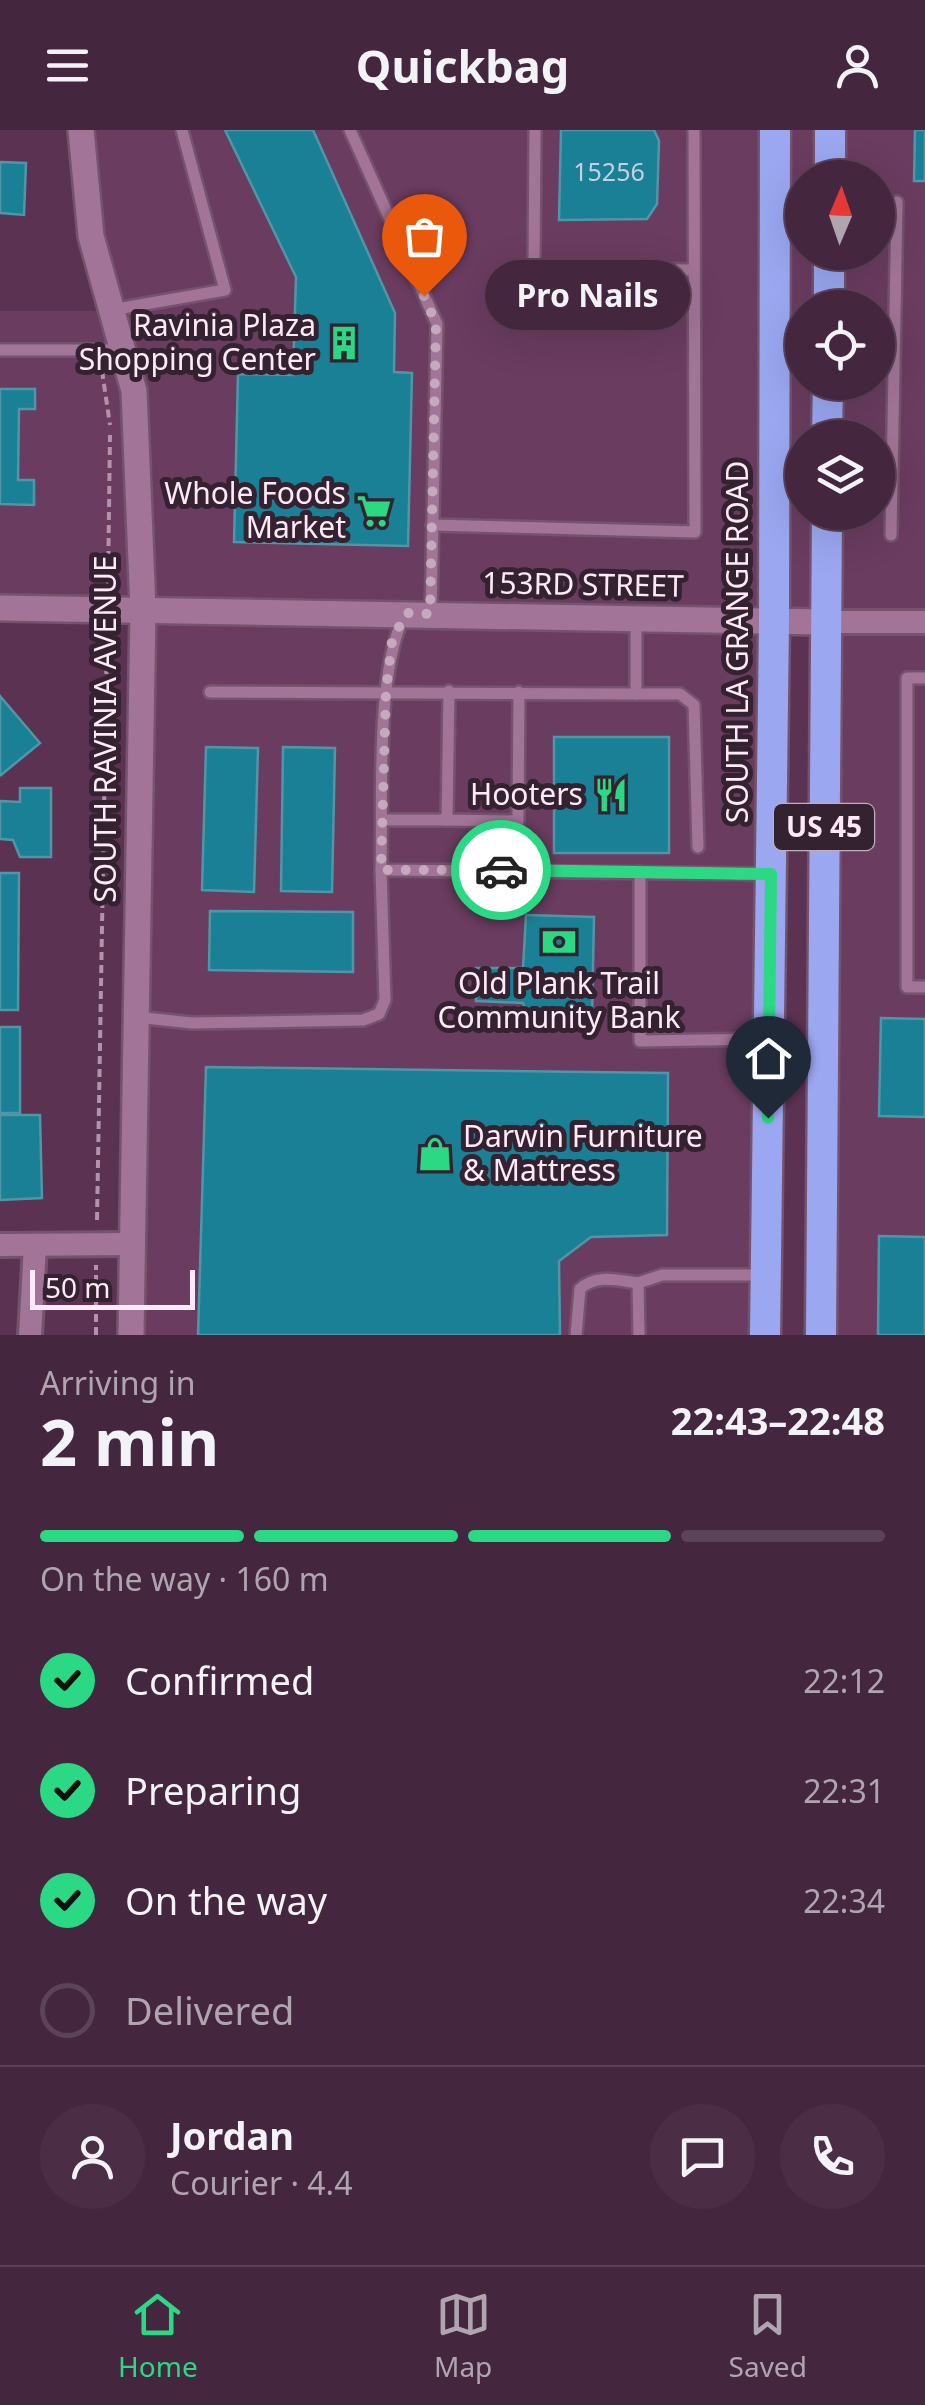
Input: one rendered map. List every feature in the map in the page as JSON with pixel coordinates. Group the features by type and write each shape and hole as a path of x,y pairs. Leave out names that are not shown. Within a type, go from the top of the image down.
{"highway":[{"name":"SOUTH LA GRANGE ROAD","path":"765,1335 774,621 775,130"},
{"path":"830,130 830,160"},
{"name":"US 45","path":"821,1335 827,530"}],"street":[{"name":"SOUTH RAVINIA AVENUE","path":"81,130 90,236 134,391 143,608 131,1335"},
{"name":"153RD STREET","path":"0,608 925,622"},
{"path":"30,1335 35,1244"},
{"path":"0,1245 132,1244"}],"lane":[{"path":"111,310 226,290 182,130"},
{"path":"136,1018 192,1023 363,1020 379,1014 385,1000 381,870 386,691 392,641 418,614 432,524 436,324 350,130"},
{"path":"535,130 534,268 692,270"},
{"path":"432,524 695,532 694,130"},
{"path":"891,535 896,202"},
{"path":"0,350 122,350"},
{"path":"636,618 636,694"},
{"path":"925,678 907,678 907,987 925,987"},
{"path":"210,692 680,694 694,705 698,846"},
{"path":"447,820 449,692"},
{"path":"383,820 518,822 519,692"},
{"path":"381,870 771,874"},
{"path":"640,872 640,1041 768,1039"},
{"path":"576,1335 580,1289 588,1282 604,1279 638,1283 662,1274 766,1275"},
{"path":"638,1283 638,1335"}],"path":[{"path":"96,1335 106,643"}],"shaded area":[{"path":"94,130 925,130 925,1335 830,1335 835,615 147,604 139,390 96,234"},
{"path":"0,311 105,311 129,390 134,601 0,601"},
{"path":"151,617 764,629 757,1335 141,1335"}],"building":[{"name":"Ravinia Plaza Shopping Center","path":"225,130 313,130 395,313 394,372 412,373 408,546 234,542 238,374 293,375 296,277"},
{"path":"561,130 654,130 659,141 657,204 647,219 559,220"},
{"path":"915,130 925,130 925,181 914,181"},
{"path":"0,162 26,163 24,215 0,213"},
{"path":"0,389 35,389 35,409 19,409 18,480 34,480 34,505 0,504"},
{"path":"0,696 40,743 1,775 0,773"},
{"name":"Hooters","path":"554,737 669,737 669,853 554,853"},
{"path":"206,747 258,748 254,892 202,890"},
{"path":"283,747 335,748 332,892 281,891"},
{"path":"20,788 51,788 51,857 20,857 13,840 0,839 0,801 20,802"},
{"path":"0,873 19,873 18,1010 0,1010"},
{"path":"210,911 353,912 353,972 209,970"},
{"name":"Old Plank Trail Community Bank","path":"526,915 594,917 592,1018 528,1017 523,1003 476,1001 476,968 523,968"},
{"path":"881,1018 925,1019 925,1117 879,1116"},
{"path":"0,1027 20,1027 20,1113 0,1113"},
{"name":"Darwin Furniture & Mattress","path":"206,1067 668,1073 667,1235 591,1237 559,1261 560,1335 198,1335"},
{"path":"0,1115 40,1115 42,1198 0,1200"},
{"path":"879,1236 925,1237 925,1335 878,1335"}],"way so far":[{"path":"424,296 436,324 430,614 406,613 392,641 386,691 381,870 501,870"}],"place":[{"name":"Pro Nails","path":"424,296"},
{"name":"Ravinia Plaza Shopping Center","path":"344,343"},
{"name":"Whole Foods Market","path":"374,511"},
{"name":"Hooters","path":"611,795"},
{"name":"Old Plank Trail Community Bank","path":"559,942"},
{"name":"Darwin Furniture & Mattress","path":"435,1154"}],"route":[{"path":"501,870 771,874 768,1118"}]}
